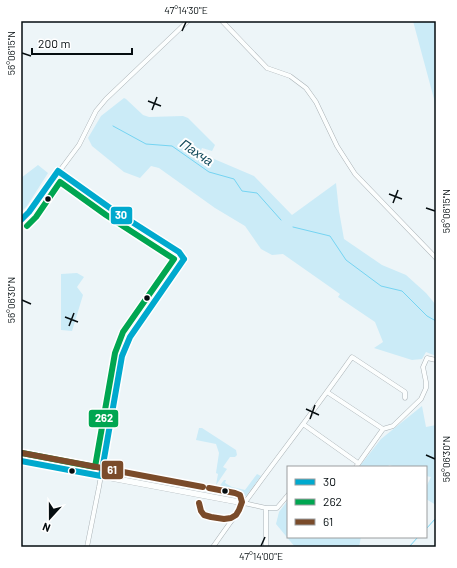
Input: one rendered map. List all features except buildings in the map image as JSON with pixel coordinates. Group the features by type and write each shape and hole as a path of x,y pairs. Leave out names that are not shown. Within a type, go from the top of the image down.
{"street":[{"path":"21,220 29,212 78,145 96,111 106,99 188,21"},
{"path":"222,21 267,68 290,76 306,88 316,102 339,150 355,174 436,258"},
{"path":"58,171 116,212 179,252 184,259 130,337 126,346 120,364 87,547"},
{"path":"213,547 352,357 405,392 405,398"},
{"path":"303,424 357,465 383,429 393,426 421,399 426,388 423,367 424,363 427,358 436,360"},
{"path":"327,392 383,429"},
{"path":"21,461 266,508 277,508 287,496"},
{"path":"266,508 266,547"}],"shaded area":[{"path":"413,21 436,21 436,117 434,99"},
{"path":"124,98 143,115 149,117 183,116 188,118 215,145 212,151 202,148 200,153 254,176 292,215 336,183 344,239 382,265 406,275 426,293 436,305 436,356 426,352 422,359 412,360 374,348 383,342 375,322 338,297 340,294 283,254 272,255 261,249 245,226 215,208 159,168 151,166 140,178 124,172 92,146 88,138 101,116"},
{"path":"38,165 48,173 27,206 21,212 21,178"},
{"path":"77,273 84,277 77,287 83,295 72,331 61,330 61,274"},
{"path":"422,406 426,427 436,425 436,505 427,500 427,485 431,477 427,476 427,466 360,466 381,439"},
{"path":"199,428 202,428 236,450 237,455 235,457 230,457 223,467 227,469 214,488 218,474 216,473 219,453 216,444 196,440"},
{"path":"257,474 261,476 246,496 216,491 224,480 226,480 225,483 232,487 245,490"},
{"path":"287,501 287,537 276,524 279,512"},
{"path":"288,538 361,538 359,547 295,547"}],"waterway":[{"name":"Пахча","path":"113,126 146,144 172,146 209,172 234,179 242,191 257,193 281,220"},
{"name":"Пахча","path":"293,227 330,236 346,260 381,286 402,291 427,316 436,321"},
{"path":"427,528 436,518"},
{"path":"409,547 417,538"}],"transit line":[{"name":"30","path":"58,171 110,208 179,252 184,259"},
{"name":"30","path":"21,220 29,212 58,171"},
{"name":"262","path":"22,453 95,467 115,353 123,332 174,259 106,215 60,182 36,217 27,226"},
{"name":"30","path":"101,476 122,356 130,337 184,259"},
{"name":"61","path":"22,453 203,487"},
{"name":"30","path":"21,461 101,476"},
{"name":"61","path":"199,503 201,511 204,515 224,519 231,518 236,515 242,502 240,495 209,488"}]}
